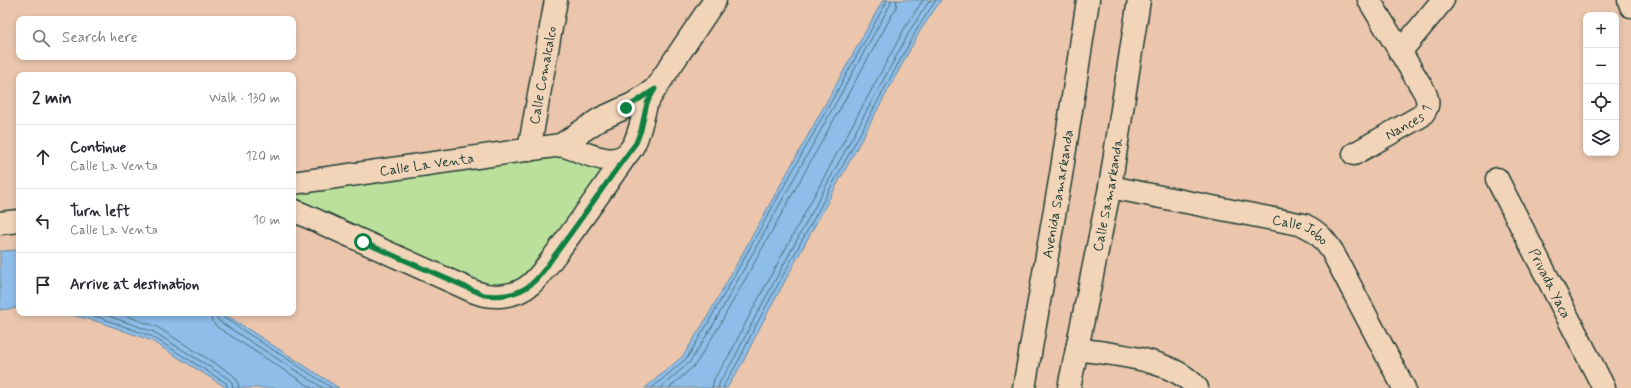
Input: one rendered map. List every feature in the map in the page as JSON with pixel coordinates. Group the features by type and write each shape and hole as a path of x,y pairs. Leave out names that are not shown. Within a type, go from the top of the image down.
{"street":[{"name":"Calle Comalcalco","path":"530,150 556,0"},
{"name":"Calle La Venta","path":"561,145 604,159 617,160 626,154 636,143 641,130 647,103 655,89 715,0"},
{"name":"Avenida Samarkanda","path":"1024,388 1061,175 1088,0"},
{"name":"Calle Samarkanda","path":"1069,388 1110,187 1139,0"},
{"name":"Nances 1","path":"1354,154 1421,116 1427,108 1427,98 1369,0"},
{"path":"1400,52 1443,0"},
{"path":"1630,0 1631,6"},
{"name":"Calle La Venta","path":"296,183 561,145 600,119 633,104 655,89"},
{"name":"Calle La Venta","path":"296,211 476,292 488,296 501,296 521,290 530,285 537,278 567,239 630,150"},
{"name":"Privada Yaca","path":"1497,179 1604,388"},
{"name":"Calle Jobo","path":"1110,187 1304,225 1313,229 1320,234 1332,251 1404,388"},
{"path":"0,224 16,221"},
{"path":"1077,349 1154,362 1182,374 1197,388"}],"green space":[{"path":"561,145 613,174 544,268 493,297 296,211 296,183"}],"water":[{"path":"883,0 941,0 920,31 760,327 743,362 727,388 645,388 683,356 705,321"},
{"path":"16,250 16,308 0,310 0,251"},
{"path":"76,316 228,316 339,388 227,388 150,340 96,321"}],"route":[{"path":"363,242 484,295 493,297 501,296 521,290 530,285 537,278 636,143 641,130 647,103 655,89 626,108"}]}
